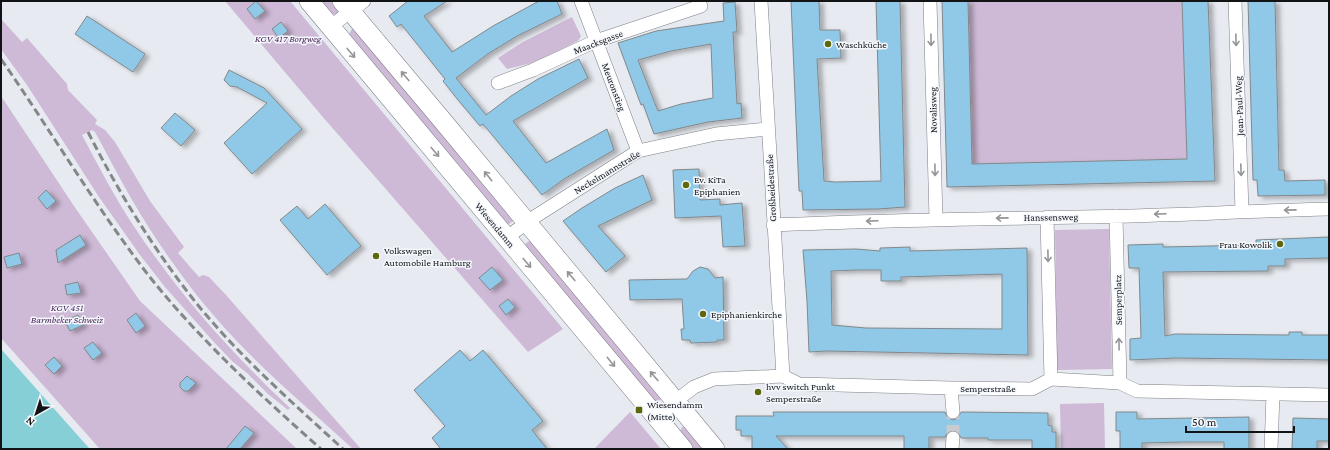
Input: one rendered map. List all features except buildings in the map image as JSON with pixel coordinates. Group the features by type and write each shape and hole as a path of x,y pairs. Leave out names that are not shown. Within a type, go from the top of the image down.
{"street":[{"name":"Wiesendamm","path":"309,1 683,449"},
{"name":"Meuronstieg","path":"581,1 638,151"},
{"name":"Großheidestraße","path":"761,1 783,376"},
{"name":"Novalisweg","path":"930,1 936,219"},
{"name":"Jean-Paul-Weg","path":"1235,1 1242,211"},
{"path":"330,27 352,4 527,223 715,449"},
{"name":"Maacksgasse","path":"498,83 532,70 596,41 701,6"},
{"name":"Neckelmannstraße","path":"506,238 536,216 638,151 716,134 768,129"},
{"name":"Hanssensweg","path":"773,225 936,219 1116,216 1329,209"},
{"name":"Semperplatz","path":"1116,216 1120,383"},
{"path":"1047,217 1051,379 1120,383 1138,391 1329,395"},
{"name":"Semperstraße","path":"658,418 694,387 714,379 783,376 799,384 1032,389 1051,379"},
{"path":"951,388 953,412"},
{"path":"1272,449 1273,394"}],"green space":[{"name":"KGV 417 Borgweg","path":"225,1 290,1 563,329 528,352 322,116"},
{"path":"318,1 334,1 339,7 338,14 330,15"},
{"path":"968,1 1182,1 1187,159 972,164"},
{"path":"572,17 581,36 578,41 536,62 507,69 498,58 523,42"},
{"path":"1,19 22,42 27,38 67,84 68,90 97,120 95,124 105,130 115,142 150,201 184,247 178,253 199,277 203,275 209,277 226,295 361,449 353,449 265,369 215,317 185,280 140,214 95,132 92,130 82,135 126,214 168,275 226,344 290,408 288,410 268,394 247,373 232,361 165,287 140,255 99,197 27,85 1,49"},
{"path":"352,29 359,30 513,214 513,221 509,224 504,224 349,34"},
{"name":"KGV 451 Barmbeker Schweiz","path":"1,96 76,209 140,301 297,449 100,449 1,338"},
{"path":"1109,229 1112,369 1057,370 1055,230"},
{"path":"529,241 533,242 661,399 656,402 526,250 525,244"},
{"path":"1104,403 1105,449 1061,449 1060,404"},
{"path":"630,412 661,449 594,449"},
{"path":"682,427 687,427 706,449 693,449 681,435 680,432"}],"water":[{"path":"1,349 90,449 3,449 1,447"}],"tunnel":[{"path":"953,412 953,438"}],"railway":[{"path":"1,59 110,223 149,276 210,345 253,387 321,449"},
{"path":"88,132 138,221 166,263 197,304 249,361 343,449"}],"place":[{"name":"Waschküche","path":"828,44"},
{"name":"Ev. KiTa Epiphanien","path":"686,185"},
{"name":"Frau Kowolik","path":"1280,244"},
{"name":"Volkswagen Automobile Hamburg","path":"376,256"},
{"name":"Epiphanienkirche","path":"703,314"},
{"name":"hvv switch Punkt Semperstraße","path":"758,392"},
{"name":"Wiesendamm (Mitte)","path":"639,410"}]}
